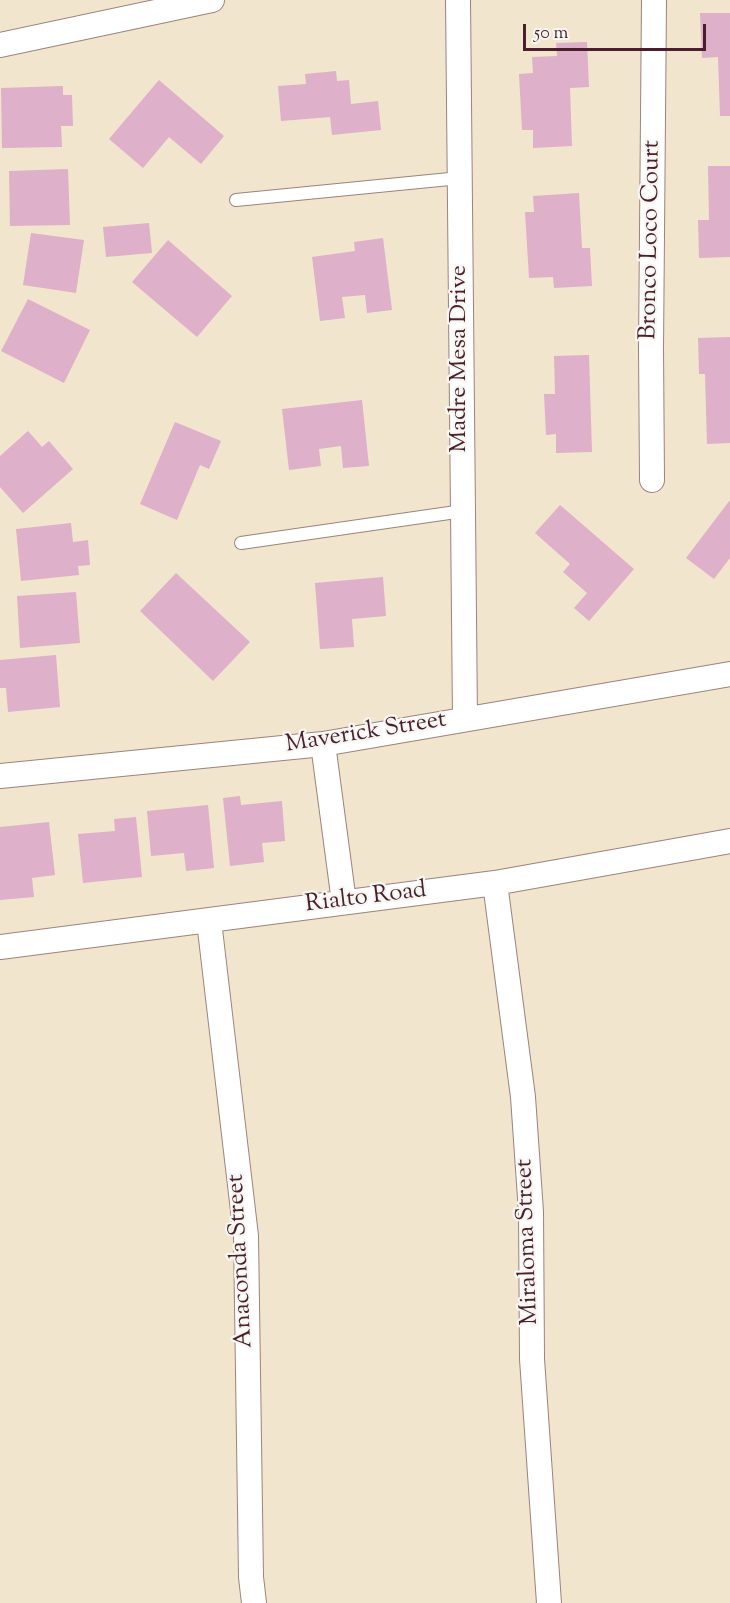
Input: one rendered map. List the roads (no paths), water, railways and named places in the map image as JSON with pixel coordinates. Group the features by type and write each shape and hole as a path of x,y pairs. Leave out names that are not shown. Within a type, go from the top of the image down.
{"street":[{"path":"0,45 212,0"},
{"name":"Madre Mesa Drive","path":"458,0 465,718"},
{"name":"Bronco Loco Court","path":"652,480 654,0"},
{"name":"Maverick Street","path":"0,776 323,744 730,674"},
{"path":"323,744 344,902"},
{"name":"Rialto Road","path":"0,947 495,883 730,841"},
{"name":"Miraloma Street","path":"495,883 523,1097 531,1212 532,1359 549,1603"},
{"name":"Anaconda Street","path":"208,921 246,1236 251,1577 254,1603"}],"lane":[{"path":"236,200 460,178"},
{"path":"241,543 463,511"}]}
